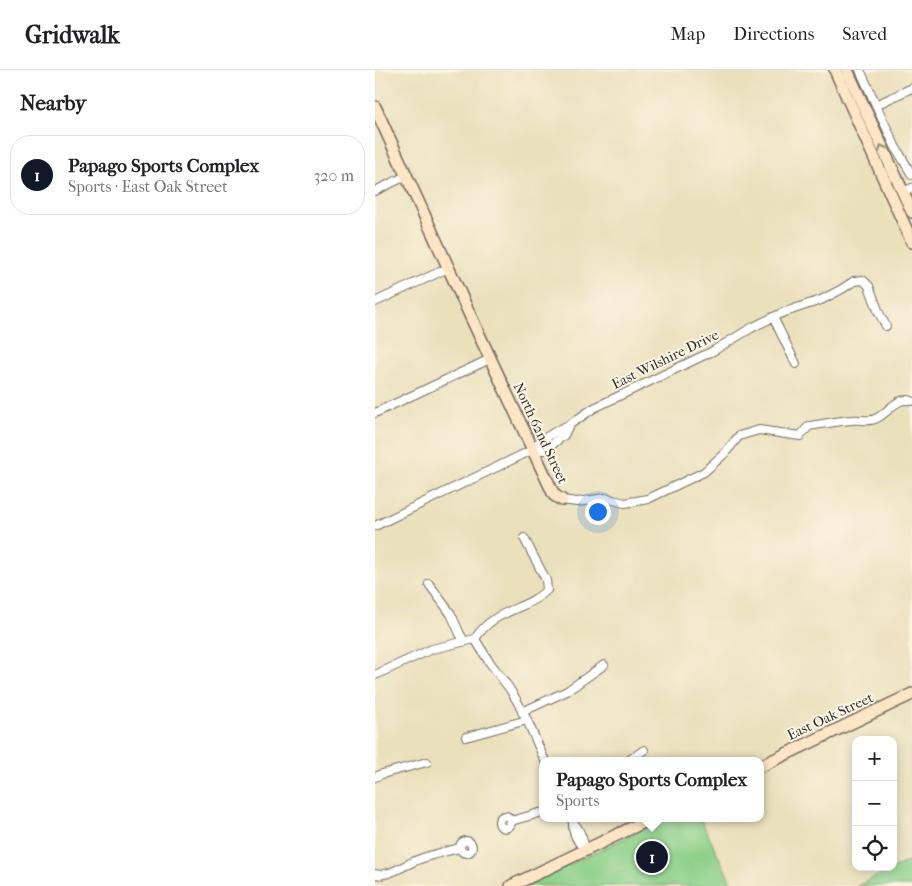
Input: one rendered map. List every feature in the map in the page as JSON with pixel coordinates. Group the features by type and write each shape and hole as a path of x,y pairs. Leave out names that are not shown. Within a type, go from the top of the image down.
{"street":[{"path":"835,70 912,242"},
{"path":"847,70 907,190 912,212"},
{"path":"860,70 898,152 912,175"},
{"path":"876,105 912,88"},
{"name":"North 62nd Street","path":"375,107 532,450 554,495 562,500 577,502 605,498 625,503 649,498 704,472 725,453 739,436 759,430 800,436 809,426 854,420 874,420 896,402 912,401"},
{"path":"375,191 406,176"},
{"path":"892,198 907,190"},
{"path":"375,302 448,268"},
{"name":"East Wilshire Drive","path":"375,526 532,450 545,450 564,435 569,425 594,408 713,350 744,331 773,317 821,300 854,281 863,280 869,286 886,326"},
{"path":"773,317 796,364"},
{"path":"375,413 490,359"},
{"path":"375,675 432,649 475,639 480,631 496,617 539,597 547,590 546,580 524,538"},
{"path":"429,584 451,614 464,641"},
{"path":"475,639 509,688 527,720 543,757"},
{"path":"522,712 567,691 604,665"},
{"name":"East Oak Street","path":"764,765 912,694"},
{"path":"466,737 527,720"},
{"path":"634,757 644,750"},
{"path":"375,777 427,762"},
{"path":"511,821 539,813"},
{"path":"573,822 584,842 585,850"},
{"path":"511,886 644,822"},
{"path":"375,874 380,876 418,859 460,848"}],"green space":[{"path":"658,822 702,822 733,886 525,886"},
{"path":"912,859 912,886 857,886 888,871 897,871 897,866"}],"place":[{"name":"Papago Sports Complex","path":"652,857"}]}
